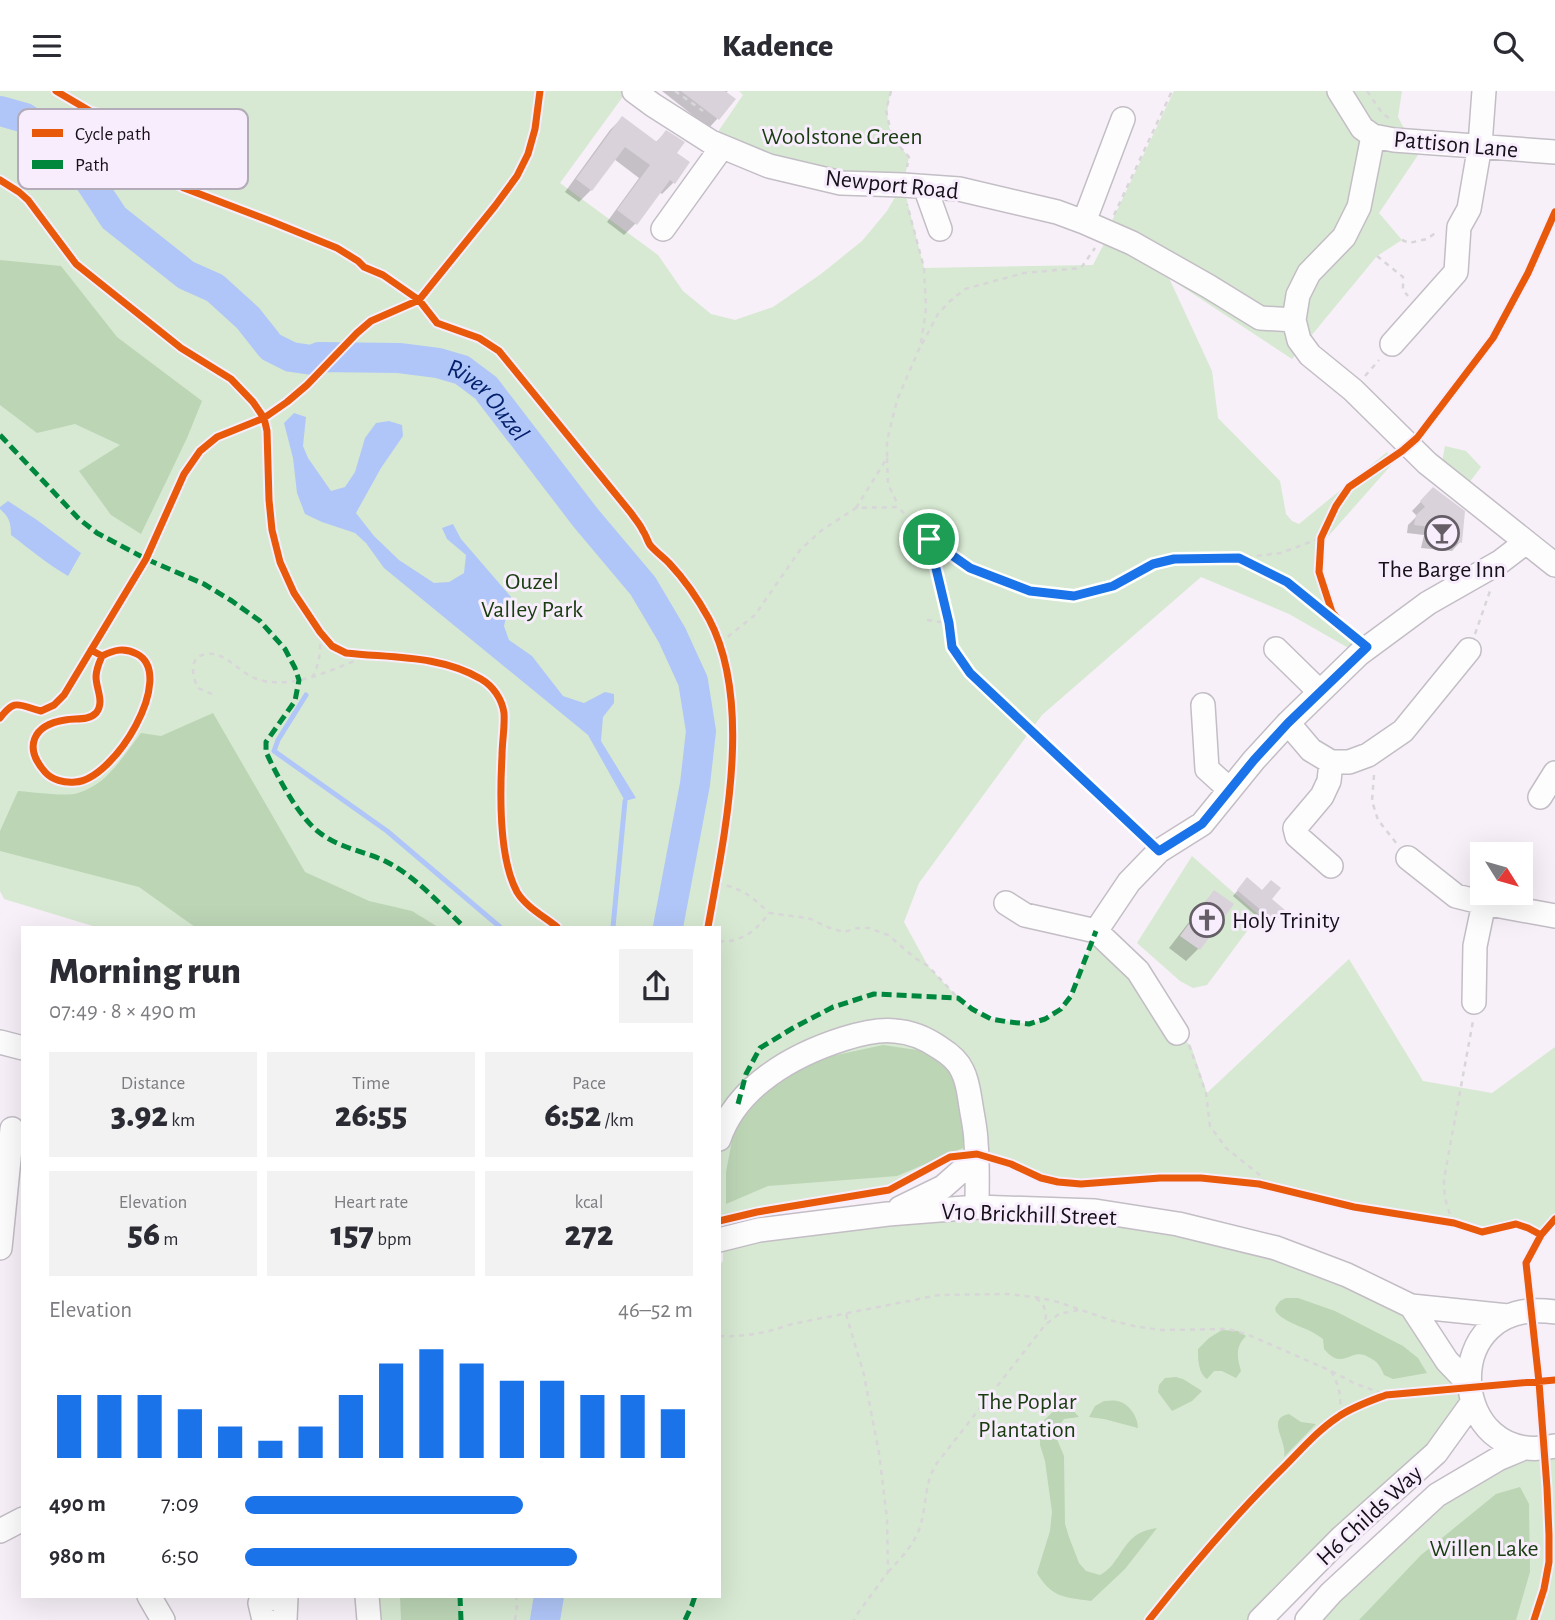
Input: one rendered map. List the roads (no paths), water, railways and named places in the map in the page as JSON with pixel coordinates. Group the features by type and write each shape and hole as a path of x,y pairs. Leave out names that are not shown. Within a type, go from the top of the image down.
{"street":[{"name":"Newport Road","path":"634,91 722,147 769,166 841,183 959,189 1057,212 1132,243 1260,318 1294,320"},
{"name":"Pattison Lane","path":"1339,91 1362,128 1373,136 1394,140 1555,152"},
{"path":"1392,344 1456,272 1459,227 1469,209 1480,145 1484,91"},
{"path":"1084,222 1123,119"},
{"path":"1373,136 1359,207 1344,237 1309,273 1298,295 1294,320 1299,340 1310,355 1353,390 1427,463 1545,552"},
{"path":"663,229 722,147"},
{"path":"914,186 940,229"},
{"path":"1097,931 1129,882 1159,851 1202,824 1229,789 1320,691 1359,641 1500,562 1545,552"},
{"path":"1276,649 1320,691"},
{"path":"1288,723 1311,750 1331,762 1349,762 1368,755 1403,731 1469,650"},
{"path":"1203,705 1207,769 1229,789"},
{"path":"1331,762 1329,781 1322,796 1295,828 1297,837 1331,866"},
{"path":"1540,797 1555,773"},
{"path":"1408,858 1456,896 1470,900"},
{"path":"1006,903 1025,915 1097,931 1138,971 1177,1033"},
{"path":"1474,1002 1475,946 1484,905"},
{"path":"1495,905 1555,916"},
{"path":"721,1133 738,1104 755,1087 799,1056 855,1036 894,1030 915,1035 948,1053 962,1069 968,1087 976,1140 977,1207"},
{"path":"0,1042 21,1047"},
{"path":"12,1129 14,1206 0,1248 21,1250"},
{"path":"888,1214 943,1187 977,1157"},
{"name":"V10 Brickhill Street","path":"721,1240 759,1230 888,1214 977,1207 1095,1211 1178,1224 1276,1248 1347,1275 1411,1306 1510,1316 1526,1311 1550,1311"},
{"path":"1411,1306 1470,1393 1483,1422 1498,1437 1524,1448 1554,1447"},
{"path":"1470,1393 1469,1369 1478,1344 1497,1323 1510,1316"},
{"name":"H6 Childs Way","path":"1259,1620 1341,1538 1436,1453 1470,1393"},
{"name":"H6 Childs Way","path":"1307,1620 1331,1594 1437,1495 1498,1459 1524,1448"},
{"path":"0,1531 21,1520"},
{"path":"150,1598 163,1620"},
{"path":"264,1620 260,1604 274,1598"},
{"path":"285,1620 286,1598"},
{"path":"368,1598 369,1620"}],"water":[{"path":"294,413 306,417 303,446 331,491 345,487 355,472 365,438 376,423 389,421 402,425 403,436 381,468 356,513 374,536 399,560 434,583 449,582 464,573 466,555 447,539 442,528 453,524 461,539 511,597 504,626 509,640 532,656 563,696 584,703 605,692 614,694 614,703 603,717 601,741 636,798 625,801 588,735 384,568 355,533 305,514 297,493 293,458 284,423"},
{"path":"8,501 81,553 68,576 11,535 9,520 0,509"}],"waterway":[{"name":"River Ouzel","path":"0,111 18,116"},
{"name":"River Ouzel","path":"95,189 114,218 186,275 215,288 248,318 271,347 291,357 312,360 319,357 399,358 438,363 462,370 486,388 585,517 643,586 672,635 693,681 701,731 695,784 668,926"},
{"path":"306,695 274,751 387,831 499,926"},
{"path":"613,926 625,801"},
{"name":"River Ouzel","path":"545,1620 549,1598"}],"place":[{"name":"The Barge Inn","path":"1442,533"},
{"name":"Holy Trinity","path":"1207,920"}],"park label":[{"name":"Woolstone Green","path":"842,136"},
{"name":"Ouzel Valley Park","path":"532,595"},
{"name":"The Poplar Plantation","path":"1027,1415"},
{"name":"Willen Lake","path":"1484,1548"}]}
